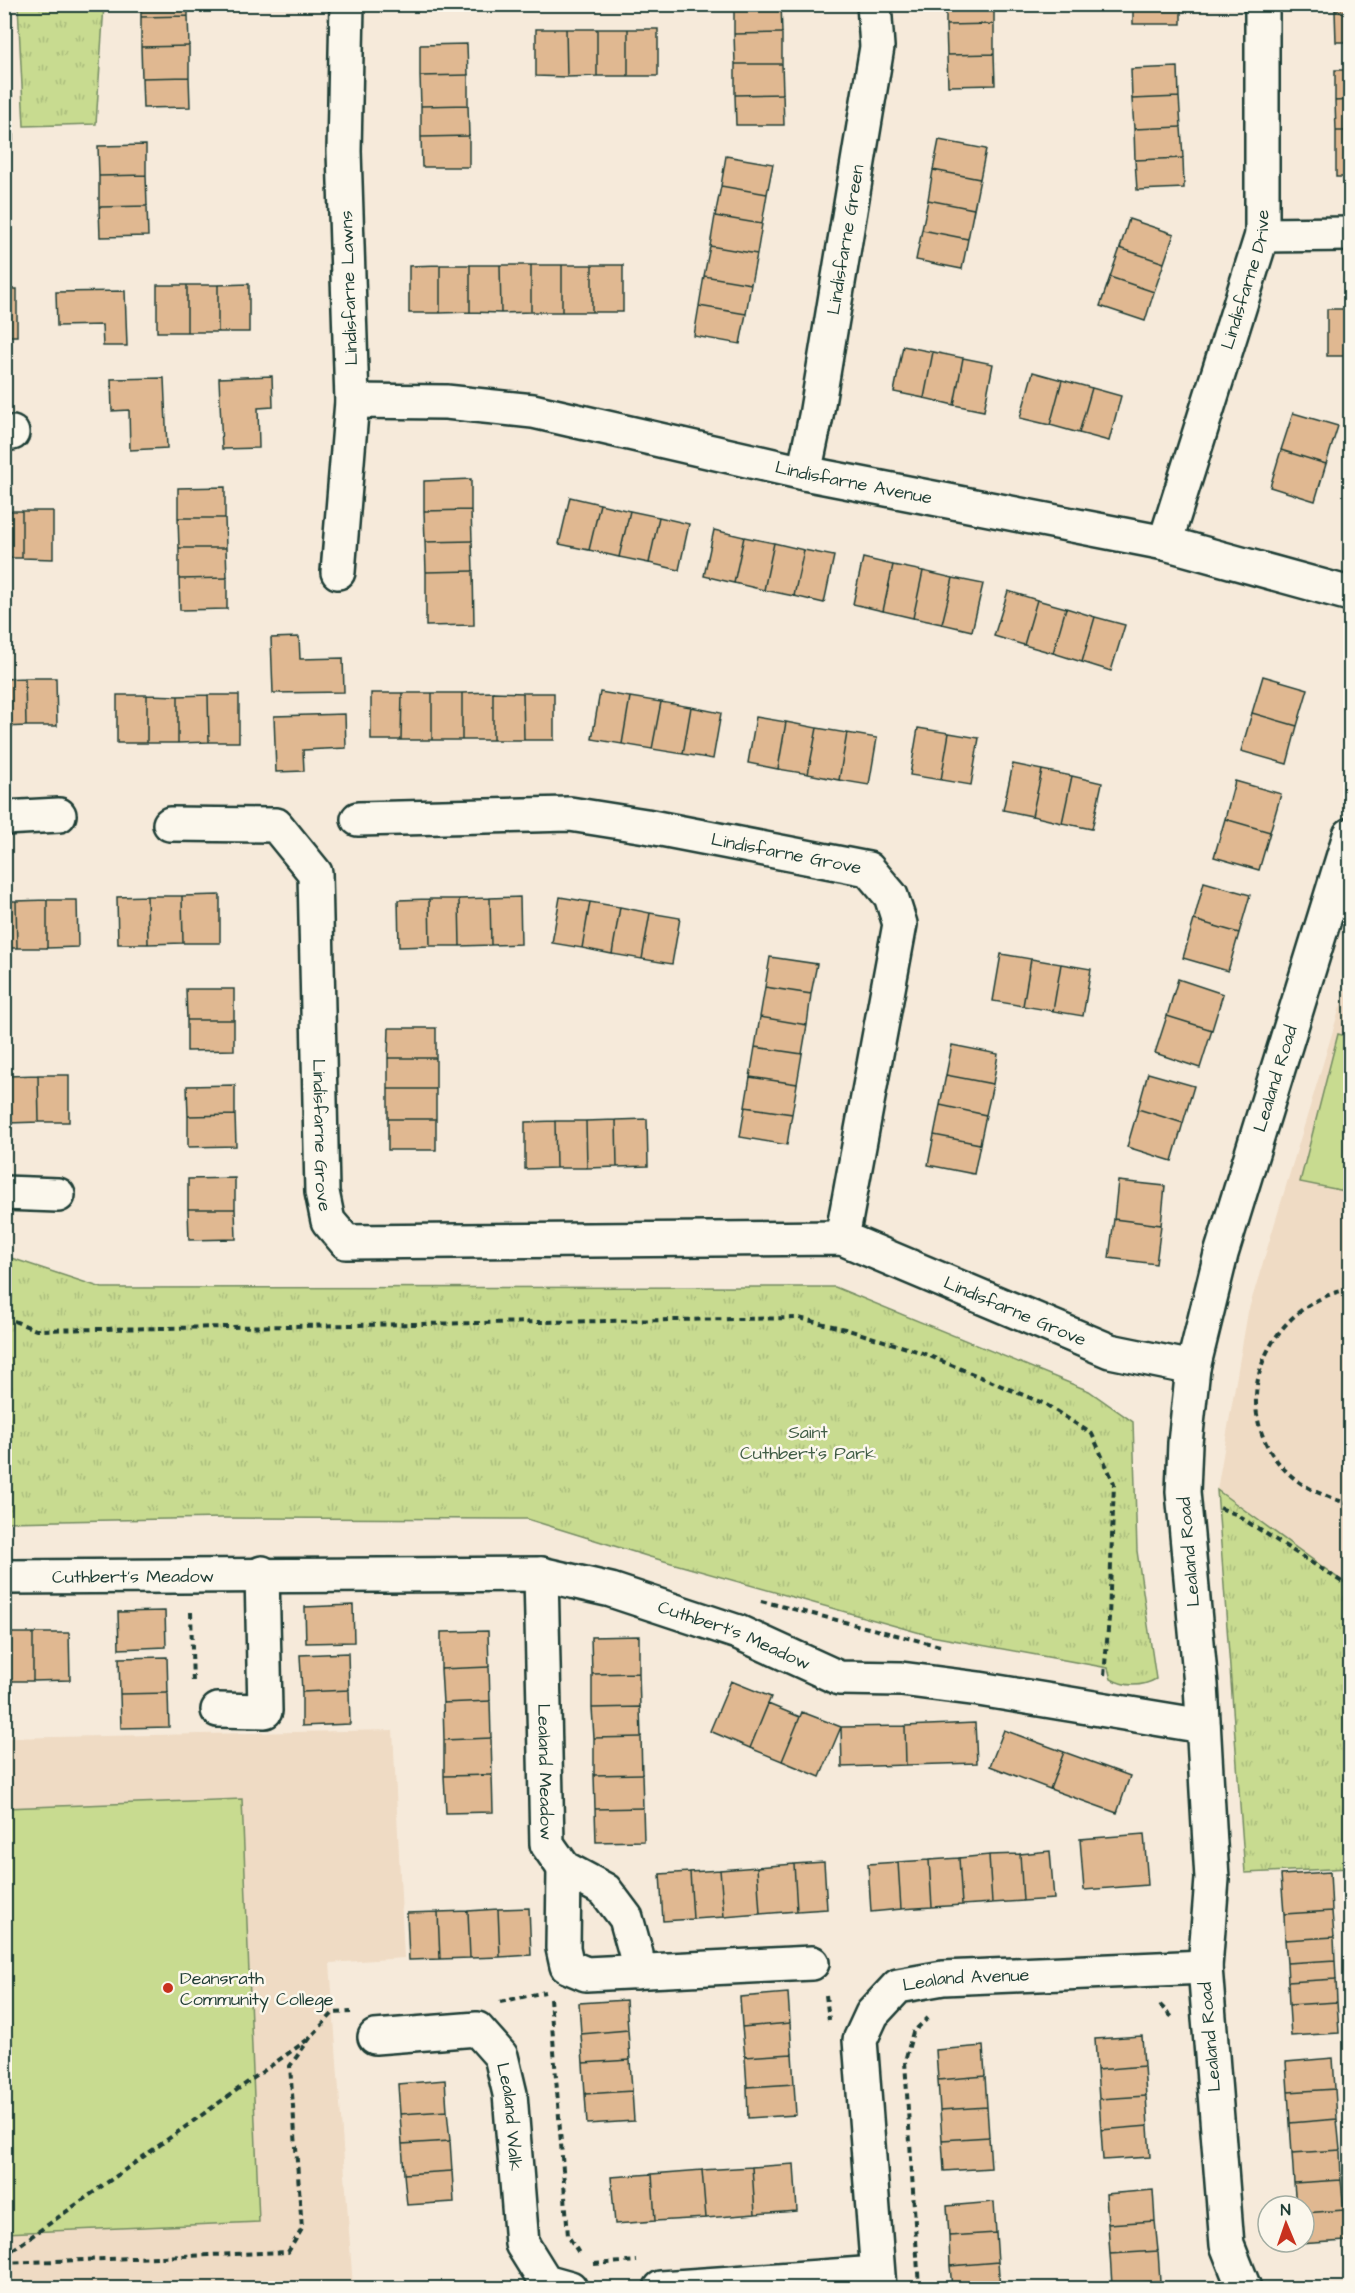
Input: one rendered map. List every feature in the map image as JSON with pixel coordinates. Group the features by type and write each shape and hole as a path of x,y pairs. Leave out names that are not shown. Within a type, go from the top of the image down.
{"street":[{"name":"Lindisfarne Lawns","path":"338,572 352,401 344,151 348,4"},
{"name":"Lindisfarne Green","path":"804,473 816,416 877,47 874,4"},
{"name":"Lindisfarne Drive","path":"1165,543 1262,235 1262,4"},
{"path":"1262,235 1350,234"},
{"name":"Lindisfarne Avenue","path":"352,401 446,402 533,411 804,473 1165,543 1350,594"},
{"name":"Lindisfarne Grove","path":"358,819 570,814 646,826 868,869 891,896 900,924 842,1238"},
{"path":"4,818 59,815"},
{"name":"Lindisfarne Grove","path":"170,824 276,825 315,873 322,1192 328,1221 346,1242 842,1238 1110,1351 1193,1368"},
{"name":"Lealand Road","path":"1244,2289 1227,2245 1204,1967 1212,1879 1203,1726 1183,1491 1193,1368 1221,1254 1350,835"},
{"path":"4,1193 58,1196"},
{"path":"205,1701 265,1711 262,1573"},
{"name":"Cuthbert's Meadow","path":"4,1577 262,1573 541,1574 611,1590 738,1632 839,1678 901,1679 968,1687 1203,1726"},
{"name":"Lealand Meadow","path":"541,1574 547,1844 564,1868 605,1890 626,1918 636,1954 636,1972"},
{"path":"564,1868 563,1948 567,1966 586,1974 636,1972 819,1975"},
{"name":"Lealand Avenue","path":"878,2281 860,2040 872,2014 898,1986 943,1978 1204,1967"},
{"name":"Lealand Walk","path":"375,2037 477,2029 501,2056 510,2094 522,2244 545,2281 570,2289"},
{"path":"655,2274 878,2281"}],"path":[{"path":"1350,1289 1329,1293 1298,1310 1274,1337 1259,1370 1257,1406 1266,1441 1286,1470 1314,1492 1350,1504"},
{"path":"4,1317 36,1330 799,1318 845,1329 920,1352 1045,1404 1092,1434 1114,1483 1109,1618 1104,1681"},
{"path":"1212,1505 1235,1515 1350,1587"},
{"path":"191,1610 205,1701"},
{"path":"819,1975 830,2030"},
{"path":"550,1990 568,2236 576,2251 584,2258"},
{"path":"1156,2003 1178,2024"},
{"path":"919,2289 904,2061 913,2032 936,2010"},
{"path":"4,2263 288,2252 302,2229 290,2066 310,2038 333,2013"},
{"path":"4,2256 310,2038"},
{"path":"592,2265 655,2274"}],"shaded area":[{"path":"1350,974 1350,1587 1217,1490 1248,1312"},
{"name":"Deansrath Community College","path":"393,1730 404,1958 330,1963 353,2288 5,2288 4,1738"}],"green space":[{"path":"18,5 104,5 96,124 24,126"},
{"path":"1338,1034 1350,1037 1350,1192 1300,1182"},
{"name":"Saint Cuthbert's Park","path":"5,1256 102,1288 835,1287 1089,1391 1133,1422 1137,1551 1156,1679 1145,1684 1128,1685 1111,1679 1108,1668 931,1636 650,1557 527,1519 222,1518 5,1522"},
{"path":"1217,1490 1350,1587 1350,1868 1245,1873"},
{"path":"242,1799 259,2222 5,2233 5,1808"}],"building":[{"path":"141,4 188,4 188,16 141,17"},
{"path":"734,4 781,4 782,33 734,34"},
{"path":"946,4 994,4 994,24 946,25"},
{"path":"1133,4 1181,4 1181,24 1133,24"},
{"path":"1335,4 1350,4 1350,11 1335,11"},
{"path":"1335,11 1350,11 1350,42 1336,42"},
{"path":"188,16 189,46 141,47 141,17"},
{"path":"994,24 994,54 947,55 946,25"},
{"path":"536,29 566,29 567,77 536,76"},
{"path":"566,29 597,29 597,76 567,77"},
{"path":"597,29 628,29 628,76 597,76"},
{"path":"628,29 658,29 658,76 628,76"},
{"path":"782,33 782,64 735,64 734,34"},
{"path":"467,44 468,75 420,76 420,45"},
{"path":"189,46 189,77 142,78 141,47"},
{"path":"994,54 995,85 948,86 947,55"},
{"path":"735,64 782,64 783,94 735,95"},
{"path":"1178,67 1179,97 1132,99 1131,69"},
{"path":"1335,70 1350,70 1350,100 1335,101"},
{"path":"468,75 468,105 421,106 420,76"},
{"path":"189,77 190,107 143,108 142,78"},
{"path":"4,94 12,94 13,141 4,141"},
{"path":"783,94 784,125 736,125 735,95"},
{"path":"1179,97 1181,127 1134,129 1132,99"},
{"path":"1350,100 1350,131 1336,131 1335,101"},
{"path":"468,105 469,136 421,137 421,106"},
{"path":"1181,127 1183,158 1135,160 1134,129"},
{"path":"1336,131 1350,131 1350,177 1336,177"},
{"path":"469,136 469,167 422,167 421,137"},
{"path":"939,140 986,149 980,179 933,170"},
{"path":"146,145 146,175 99,176 98,146"},
{"path":"726,156 773,164 767,194 721,186"},
{"path":"1183,158 1184,188 1137,190 1135,160"},
{"path":"933,170 980,179 974,209 928,200"},
{"path":"146,175 147,206 99,207 99,176"},
{"path":"721,186 767,194 762,224 715,216"},
{"path":"928,200 974,209 968,239 922,230"},
{"path":"147,206 148,236 100,237 99,207"},
{"path":"715,216 762,224 757,254 710,246"},
{"path":"1129,219 1174,234 1164,263 1120,248"},
{"path":"922,230 968,239 962,269 916,260"},
{"path":"710,246 757,254 751,284 704,276"},
{"path":"1120,248 1164,263 1154,292 1110,277"},
{"path":"440,265 440,313 409,313 409,266"},
{"path":"440,265 470,265 470,312 440,313"},
{"path":"470,265 500,265 501,313 470,312"},
{"path":"500,265 531,265 531,312 501,313"},
{"path":"531,265 562,265 562,312 531,312"},
{"path":"562,265 592,265 592,312 562,312"},
{"path":"592,265 623,265 623,312 592,312"},
{"path":"704,276 751,284 746,314 699,306"},
{"path":"1110,277 1154,292 1145,321 1100,306"},
{"path":"249,284 249,332 218,332 218,285"},
{"path":"157,285 187,285 187,332 157,332"},
{"path":"187,285 218,285 218,332 187,332"},
{"path":"4,289 17,289 17,336 4,336"},
{"path":"125,291 127,346 103,346 102,325 57,326 56,292"},
{"path":"699,306 746,314 740,344 694,336"},
{"path":"1327,309 1350,309 1350,356 1327,356"},
{"path":"903,346 933,352 924,398 894,392"},
{"path":"933,352 963,358 954,405 924,398"},
{"path":"963,358 993,364 984,411 954,405"},
{"path":"1033,372 1062,380 1050,425 1020,418"},
{"path":"272,376 273,407 258,408 259,448 222,449 219,378"},
{"path":"164,378 167,448 130,450 129,410 112,411 111,379"},
{"path":"1062,380 1092,388 1079,433 1050,425"},
{"path":"1092,388 1121,396 1109,441 1079,433"},
{"path":"1293,413 1338,426 1326,464 1281,450"},
{"path":"1281,450 1326,464 1315,501 1270,487"},
{"path":"471,479 471,510 424,511 424,481"},
{"path":"225,487 225,518 178,518 178,488"},
{"path":"570,497 600,504 589,550 559,544"},
{"path":"600,504 630,511 619,557 589,550"},
{"path":"471,510 472,541 425,542 424,511"},
{"path":"4,511 22,511 22,558 4,558"},
{"path":"22,511 53,511 53,559 22,558"},
{"path":"630,511 659,517 649,563 619,557"},
{"path":"659,517 689,524 679,570 649,563"},
{"path":"178,518 225,518 226,548 179,548"},
{"path":"714,530 744,537 734,583 704,576"},
{"path":"744,537 774,543 764,590 734,583"},
{"path":"472,541 473,571 426,572 425,542"},
{"path":"774,543 804,550 794,596 764,590"},
{"path":"179,548 226,548 227,578 179,579"},
{"path":"804,550 834,556 824,603 794,596"},
{"path":"863,558 893,565 883,611 853,604"},
{"path":"893,565 923,571 913,618 883,611"},
{"path":"473,571 474,625 426,626 426,572"},
{"path":"923,571 953,578 942,624 913,618"},
{"path":"227,578 227,609 180,610 179,579"},
{"path":"953,578 983,584 972,631 942,624"},
{"path":"1008,591 1037,600 1024,645 994,636"},
{"path":"1037,600 1066,608 1053,653 1024,645"},
{"path":"1066,608 1095,617 1082,662 1053,653"},
{"path":"1095,617 1125,625 1111,671 1082,662"},
{"path":"299,637 300,659 343,658 344,692 273,693 271,638"},
{"path":"1263,676 1308,689 1297,726 1252,713"},
{"path":"25,678 26,726 4,727 4,679"},
{"path":"25,678 56,678 57,726 26,726"},
{"path":"493,692 493,740 462,740 462,693"},
{"path":"493,692 523,693 524,740 493,740"},
{"path":"600,692 630,697 622,744 592,739"},
{"path":"371,693 402,693 401,740 371,740"},
{"path":"402,693 432,693 432,740 401,740"},
{"path":"432,693 462,693 462,740 432,740"},
{"path":"523,693 554,693 554,740 524,740"},
{"path":"117,695 147,695 147,743 117,743"},
{"path":"147,695 178,696 178,743 147,743"},
{"path":"208,695 209,742 178,743 178,696"},
{"path":"208,695 239,695 239,742 209,742"},
{"path":"630,697 661,702 652,749 622,744"},
{"path":"661,702 691,707 683,754 652,749"},
{"path":"691,707 721,713 713,759 683,754"},
{"path":"1252,713 1297,726 1287,764 1241,751"},
{"path":"345,714 346,748 303,750 304,771 276,772 274,716"},
{"path":"756,717 786,722 778,769 748,763"},
{"path":"786,722 817,728 808,774 778,769"},
{"path":"817,728 847,733 839,780 808,774"},
{"path":"918,728 949,733 941,780 910,775"},
{"path":"847,733 877,738 869,785 839,780"},
{"path":"949,733 979,738 971,785 941,780"},
{"path":"1013,764 1042,770 1032,816 1003,810"},
{"path":"1042,770 1072,776 1062,823 1032,816"},
{"path":"1072,776 1102,783 1092,829 1062,823"},
{"path":"1235,781 1281,794 1270,832 1225,819"},
{"path":"1225,819 1270,832 1259,870 1214,857"},
{"path":"1204,882 1250,895 1239,933 1194,920"},
{"path":"220,895 220,943 183,943 182,896"},
{"path":"147,896 148,944 118,944 117,897"},
{"path":"147,896 182,896 183,943 148,944"},
{"path":"520,897 521,944 491,945 490,898"},
{"path":"560,897 590,902 582,948 552,943"},
{"path":"490,898 491,945 460,946 459,899"},
{"path":"429,899 430,946 399,947 398,900"},
{"path":"429,899 459,899 460,946 430,946"},
{"path":"47,900 47,948 17,948 16,901"},
{"path":"47,900 77,900 78,947 47,948"},
{"path":"4,901 16,901 17,948 4,948"},
{"path":"590,902 620,907 612,954 582,948"},
{"path":"620,907 650,913 642,959 612,954"},
{"path":"650,913 680,918 672,964 642,959"},
{"path":"1194,920 1239,933 1228,971 1183,958"},
{"path":"1001,954 1031,959 1023,1006 993,1001"},
{"path":"770,957 817,964 811,994 765,987"},
{"path":"1031,959 1061,964 1053,1011 1023,1006"},
{"path":"1061,964 1091,969 1083,1016 1053,1011"},
{"path":"1178,979 1223,994 1212,1030 1167,1016"},
{"path":"765,987 811,994 807,1025 760,1017"},
{"path":"186,989 234,989 234,1020 187,1020"},
{"path":"1167,1016 1212,1030 1200,1068 1155,1053"},
{"path":"760,1017 807,1025 802,1054 755,1047"},
{"path":"187,1020 234,1020 234,1050 187,1051"},
{"path":"389,1028 436,1028 436,1058 388,1058"},
{"path":"952,1045 998,1054 993,1084 946,1075"},
{"path":"755,1047 802,1054 797,1084 750,1077"},
{"path":"388,1058 436,1058 436,1089 388,1089"},
{"path":"1148,1073 1194,1086 1183,1123 1138,1109"},
{"path":"38,1075 69,1075 69,1122 39,1122"},
{"path":"38,1075 39,1122 8,1123 8,1076"},
{"path":"946,1075 993,1084 986,1115 940,1105"},
{"path":"4,1076 8,1076 8,1123 4,1123"},
{"path":"750,1077 797,1084 792,1114 745,1107"},
{"path":"235,1085 235,1115 188,1116 187,1086"},
{"path":"388,1089 436,1089 436,1119 388,1119"},
{"path":"940,1105 986,1115 980,1144 934,1135"},
{"path":"745,1107 792,1114 787,1145 740,1137"},
{"path":"1138,1109 1183,1123 1172,1161 1127,1147"},
{"path":"235,1115 236,1146 188,1147 188,1116"},
{"path":"388,1119 436,1119 436,1150 388,1150"},
{"path":"647,1119 648,1166 617,1167 616,1120"},
{"path":"616,1120 617,1167 587,1168 586,1121"},
{"path":"555,1121 556,1168 525,1169 525,1122"},
{"path":"555,1121 586,1121 587,1168 556,1168"},
{"path":"934,1135 980,1144 974,1174 928,1165"},
{"path":"235,1178 235,1209 188,1209 188,1179"},
{"path":"1118,1181 1165,1186 1161,1225 1114,1219"},
{"path":"188,1209 235,1209 236,1239 189,1240"},
{"path":"1114,1219 1161,1225 1156,1264 1109,1258"},
{"path":"353,1605 354,1642 306,1643 305,1607"},
{"path":"165,1611 166,1647 119,1649 118,1612"},
{"path":"488,1631 489,1667 441,1669 441,1632"},
{"path":"4,1633 33,1633 33,1681 4,1681"},
{"path":"33,1633 69,1633 70,1680 33,1681"},
{"path":"639,1636 639,1673 592,1674 591,1637"},
{"path":"348,1653 349,1690 302,1692 300,1655"},
{"path":"167,1657 168,1693 120,1694 119,1658"},
{"path":"489,1667 490,1701 443,1703 441,1669"},
{"path":"639,1673 640,1707 592,1708 592,1674"},
{"path":"731,1681 771,1697 750,1748 710,1731"},
{"path":"349,1690 350,1724 302,1726 302,1692"},
{"path":"168,1693 169,1727 121,1728 120,1694"},
{"path":"490,1701 491,1738 444,1740 443,1703"},
{"path":"768,1704 800,1717 782,1761 750,1748"},
{"path":"640,1707 641,1737 594,1738 592,1708"},
{"path":"802,1712 841,1727 820,1777 782,1761"},
{"path":"975,1723 977,1763 906,1765 905,1726"},
{"path":"905,1726 906,1765 842,1767 841,1727"},
{"path":"1004,1730 1064,1752 1050,1789 990,1766"},
{"path":"641,1737 642,1774 594,1775 594,1738"},
{"path":"491,1738 492,1775 444,1776 444,1740"},
{"path":"1064,1752 1130,1776 1117,1813 1050,1789"},
{"path":"642,1774 643,1808 595,1809 594,1775"},
{"path":"492,1775 493,1812 446,1813 444,1776"},
{"path":"643,1808 644,1841 596,1842 595,1809"},
{"path":"1144,1834 1148,1885 1084,1890 1080,1839"},
{"path":"1050,1851 1054,1899 1023,1901 1020,1854"},
{"path":"1020,1854 1023,1901 992,1903 989,1855"},
{"path":"989,1855 992,1903 962,1905 959,1858"},
{"path":"959,1858 962,1905 932,1907 929,1860"},
{"path":"929,1860 932,1907 901,1909 898,1862"},
{"path":"824,1862 827,1909 797,1911 794,1864"},
{"path":"898,1862 901,1909 871,1912 868,1864"},
{"path":"794,1864 797,1911 760,1914 757,1867"},
{"path":"757,1867 760,1914 724,1917 720,1870"},
{"path":"720,1870 724,1917 693,1919 690,1872"},
{"path":"690,1872 693,1919 663,1921 660,1874"},
{"path":"1330,1872 1332,1911 1284,1914 1281,1875"},
{"path":"529,1908 531,1955 500,1957 498,1909"},
{"path":"498,1909 500,1957 470,1958 468,1911"},
{"path":"468,1911 470,1958 440,1959 438,1912"},
{"path":"1332,1911 1334,1937 1285,1940 1284,1914"},
{"path":"438,1912 440,1959 409,1960 407,1913"},
{"path":"1334,1937 1335,1960 1287,1963 1285,1940"},
{"path":"1335,1960 1336,1979 1288,1982 1287,1963"},
{"path":"1336,1979 1337,2002 1289,2005 1288,1982"},
{"path":"788,1993 790,2023 742,2027 740,1997"},
{"path":"626,2000 628,2030 581,2034 579,2003"},
{"path":"1337,2002 1339,2033 1291,2036 1289,2005"},
{"path":"790,2023 792,2054 745,2057 742,2027"},
{"path":"628,2030 630,2060 583,2063 581,2034"},
{"path":"1142,2036 1144,2066 1097,2070 1095,2039"},
{"path":"983,2046 985,2076 938,2080 936,2050"},
{"path":"792,2054 794,2084 747,2087 745,2057"},
{"path":"1333,2058 1335,2089 1288,2092 1286,2062"},
{"path":"630,2060 632,2091 585,2094 583,2063"},
{"path":"1144,2066 1146,2096 1099,2099 1097,2070"},
{"path":"985,2076 987,2107 940,2110 938,2080"},
{"path":"445,2080 447,2111 400,2114 398,2084"},
{"path":"794,2084 796,2115 748,2118 747,2087"},
{"path":"1335,2089 1337,2119 1290,2123 1288,2092"},
{"path":"632,2091 634,2121 587,2124 585,2094"},
{"path":"1146,2096 1148,2126 1101,2130 1099,2099"},
{"path":"987,2107 989,2137 942,2140 940,2110"},
{"path":"447,2111 450,2141 402,2144 400,2114"},
{"path":"1337,2119 1340,2150 1292,2153 1290,2123"},
{"path":"1148,2126 1150,2157 1103,2160 1101,2130"},
{"path":"989,2137 991,2168 944,2171 942,2140"},
{"path":"450,2141 452,2171 404,2174 402,2144"},
{"path":"1340,2150 1341,2180 1294,2183 1292,2153"},
{"path":"794,2164 797,2211 755,2214 752,2167"},
{"path":"752,2167 755,2214 706,2218 702,2170"},
{"path":"702,2170 706,2218 655,2221 652,2174"},
{"path":"452,2171 454,2202 407,2205 404,2174"},
{"path":"652,2174 655,2221 615,2224 611,2177"},
{"path":"1341,2180 1344,2210 1316,2212 1316,2194 1295,2194 1294,2183"},
{"path":"1153,2190 1155,2221 1108,2224 1106,2194"},
{"path":"994,2202 996,2233 949,2236 947,2206"},
{"path":"1344,2210 1346,2241 1316,2243 1316,2212"},
{"path":"1155,2221 1158,2251 1110,2254 1108,2224"},
{"path":"996,2233 998,2262 950,2266 949,2236"},
{"path":"1158,2251 1160,2281 1112,2285 1110,2254"},
{"path":"998,2262 1000,2288 952,2288 950,2266"},
{"path":"1160,2281 1160,2288 1113,2288 1112,2285"}],"place":[{"name":"Deansrath Community College","path":"168,1988"}]}
